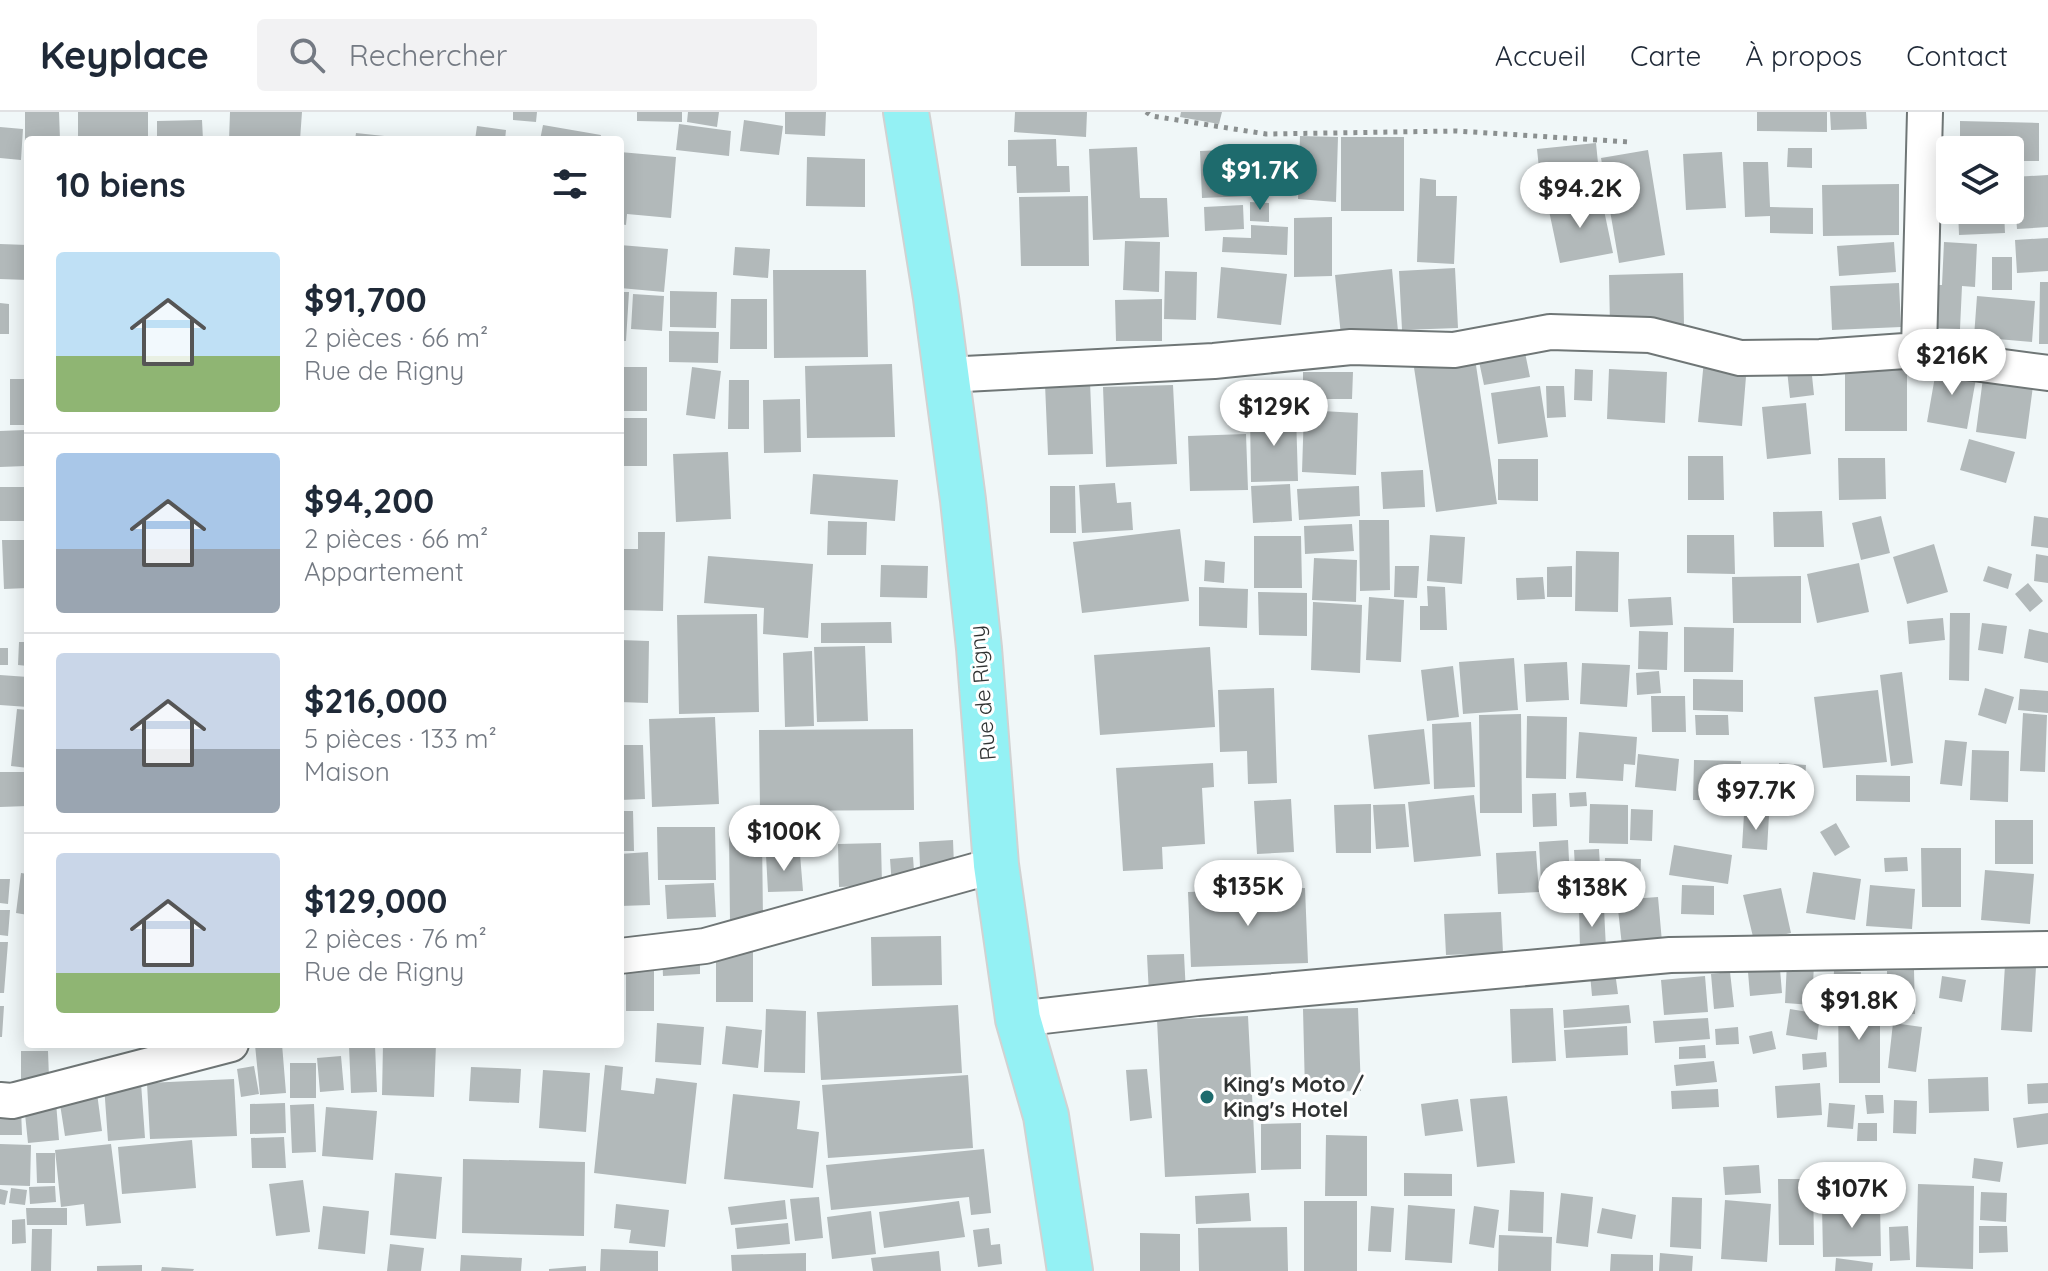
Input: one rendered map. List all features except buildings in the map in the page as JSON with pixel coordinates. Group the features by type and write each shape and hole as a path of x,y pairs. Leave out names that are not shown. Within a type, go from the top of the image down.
{"main road":[{"name":"Rue de Rigny","path":"906,112 936,298 963,500 979,648 996,865 1018,1019 1046,1116 1070,1271"}],"street":[{"path":"1919,350 1925,112"},
{"path":"945,375 1214,361 1351,347 1454,350 1550,332 1650,335 1740,358 1820,357 1919,350 1966,362 2048,373"},
{"path":"624,956 705,946 996,865"},
{"path":"1018,1019 1198,998 1670,955 2048,949"},
{"path":"0,1100 12,1101 216,1048"}],"path":[{"path":"1146,112 1205,127 1266,134 1457,131 1629,142"}],"place":[{"name":"King's Moto / King's Hotel","path":"1207,1097"}]}
